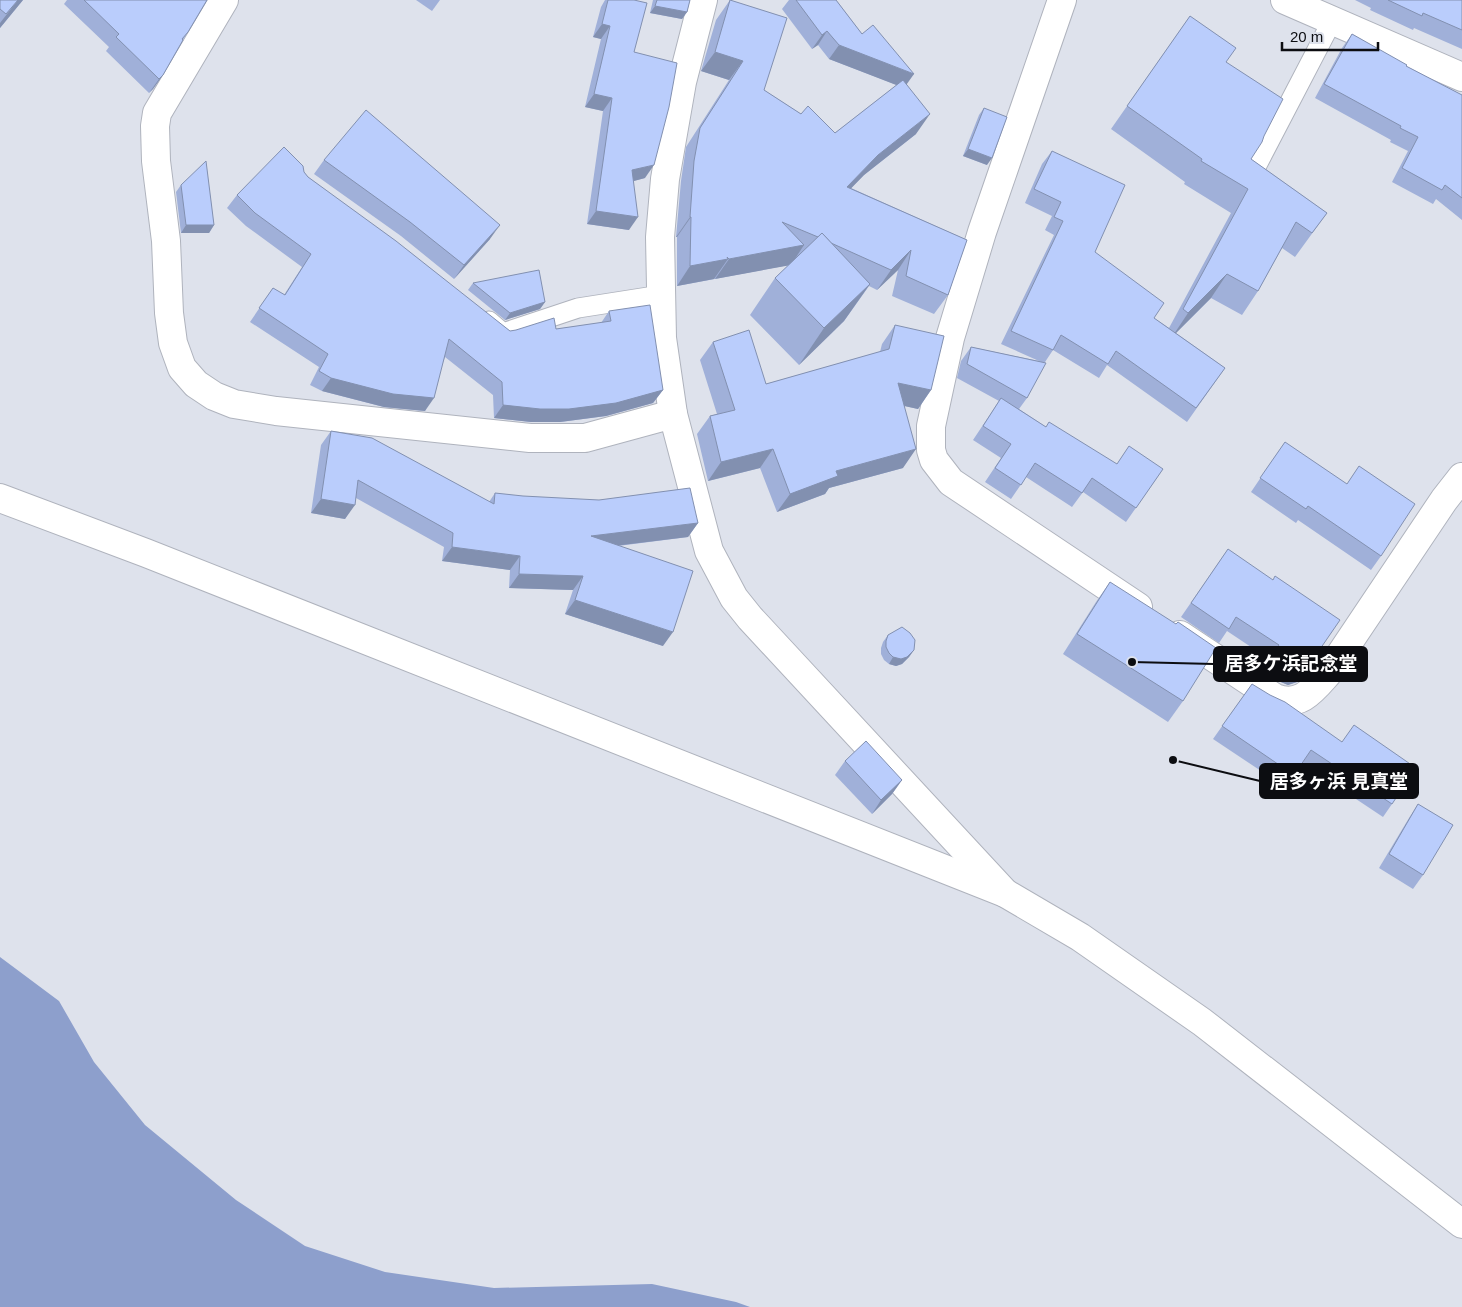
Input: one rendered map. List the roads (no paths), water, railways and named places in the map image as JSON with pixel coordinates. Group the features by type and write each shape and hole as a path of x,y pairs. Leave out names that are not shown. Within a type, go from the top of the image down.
{"street":[{"path":"224,0 157,112 155,126 156,161 166,241 169,314 173,343 182,368 196,384 214,396 234,404 276,411 530,438 585,438 673,414"},
{"path":"703,0 682,82 665,179 660,237 662,338 673,414 709,551 734,598 750,618 1006,893"},
{"path":"1062,0 982,232 950,338 931,426 931,450 934,460 942,472 951,482 988,508 1268,694 1286,702 1298,700 1328,673 1444,500 1462,477"},
{"path":"1285,0 1462,77"},
{"path":"0,498 146,553 1006,893 1080,937 1202,1022 1462,1224"}],"lane":[{"path":"1257,165 1332,22"},
{"path":"474,309 503,333 578,308 661,295"}],"water":[{"path":"0,957 59,1001 94,1062 145,1125 236,1200 305,1246 385,1272 494,1288 652,1284 736,1302 750,1307 0,1307"}],"place":[{"name":"居多ケ浜記念堂","path":"1132,662"},
{"name":"居多ヶ浜 見真堂","path":"1173,760"}]}
